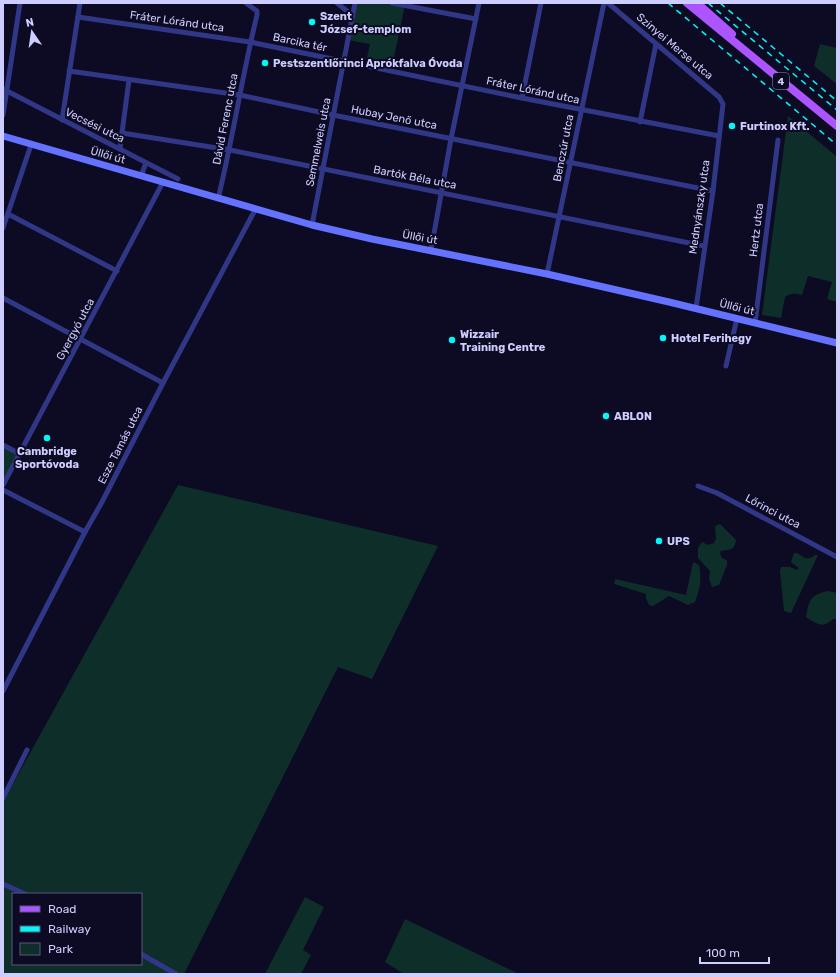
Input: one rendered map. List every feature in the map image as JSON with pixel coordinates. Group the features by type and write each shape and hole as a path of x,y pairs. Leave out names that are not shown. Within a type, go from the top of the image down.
{"main road":[{"name":"4","path":"687,3 837,126"},
{"name":"4","path":"697,3 729,32 837,119"},
{"name":"Üllői út","path":"3,136 312,226 547,274 696,308 837,343"}],"street":[{"path":"3,115 5,90 20,3"},
{"path":"62,120 80,3"},
{"path":"246,3 258,12 250,42"},
{"path":"337,3 352,15"},
{"path":"343,62 355,3"},
{"path":"392,3 418,5 476,19"},
{"path":"431,250 480,3"},
{"path":"522,98 541,3"},
{"name":"Benczúr utca","path":"547,274 604,3"},
{"name":"Szinyei Merse utca","path":"608,3 719,97 722,100 723,108"},
{"name":"Fráter Lóránd utca","path":"78,17 250,42"},
{"name":"Barcika tér","path":"250,42 343,62"},
{"name":"Dávid Ferenc utca","path":"218,199 230,150 250,42"},
{"path":"640,122 656,44"},
{"name":"Fráter Lóránd utca","path":"343,62 463,85 640,122 719,136"},
{"name":"Semmelweis utca","path":"312,226 343,62"},
{"name":"Hubay Jenő utca","path":"70,71 240,96 712,191"},
{"path":"120,148 129,80"},
{"name":"Vecsési utca","path":"5,90 178,179"},
{"name":"Mednyánszky utca","path":"696,308 723,108"},
{"name":"Bartók Béla utca","path":"122,133 230,150 323,168 704,246"},
{"name":"Hertz utca","path":"755,323 778,140"},
{"path":"3,228 31,144"},
{"path":"141,176 146,163"},
{"name":"Gyergyó utca","path":"3,485 81,340 163,182"},
{"name":"Esze Tamás utca","path":"4,687 255,210"},
{"path":"8,214 117,271"},
{"path":"3,298 163,383"},
{"path":"726,366 737,318"},
{"path":"3,445 20,454"},
{"name":"Lőrinci utca","path":"698,486 718,493 837,557"},
{"path":"3,490 85,532"},
{"path":"3,798 27,750"},
{"path":"3,884 23,893"},
{"path":"142,955 176,974"}],"green space":[{"path":"355,3 392,3 405,5 391,71 365,66 370,44 348,40"},
{"path":"820,44 837,48 837,84 814,66"},
{"path":"788,116 837,157 837,302 827,299 832,282 808,276 802,295 793,294 785,297 781,318 762,315"},
{"path":"3,445 20,454 3,485"},
{"path":"178,485 438,546 372,679 338,667 184,974 3,974 3,802"},
{"path":"720,524 736,540 733,548 730,550 721,551 720,554 722,558 727,560 727,565 719,585 712,587 709,579 710,571 698,558 698,548 702,542 708,545 714,543 716,539 715,526"},
{"path":"794,553 806,558 818,555 791,613 784,611 780,571 781,567 790,567 797,570 799,568 791,562"},
{"path":"693,562 699,565 700,584 695,602 688,605 669,596 653,606 649,605 646,594 614,584 615,579 686,595"},
{"path":"828,591 837,593 837,619 833,619 823,625 813,622 806,617 811,599 817,594"},
{"path":"305,897 324,907 303,950 311,955 301,974 265,974"},
{"path":"405,919 519,974 404,974 385,962"}],"railway":[{"path":"668,3 837,145"},
{"path":"708,3 837,110"},
{"path":"720,3 837,101"}],"place":[{"name":"Szent József-templom","path":"312,22"},
{"name":"Pestszentlőrinci Aprókfalva Óvoda","path":"265,63"},
{"name":"Furtinox Kft.","path":"732,126"},
{"name":"Hotel Ferihegy","path":"663,338"},
{"name":"Wizzair Training Centre","path":"452,340"},
{"name":"ABLON","path":"606,416"},
{"name":"Cambridge Sportóvoda","path":"47,438"},
{"name":"UPS","path":"659,541"}]}
